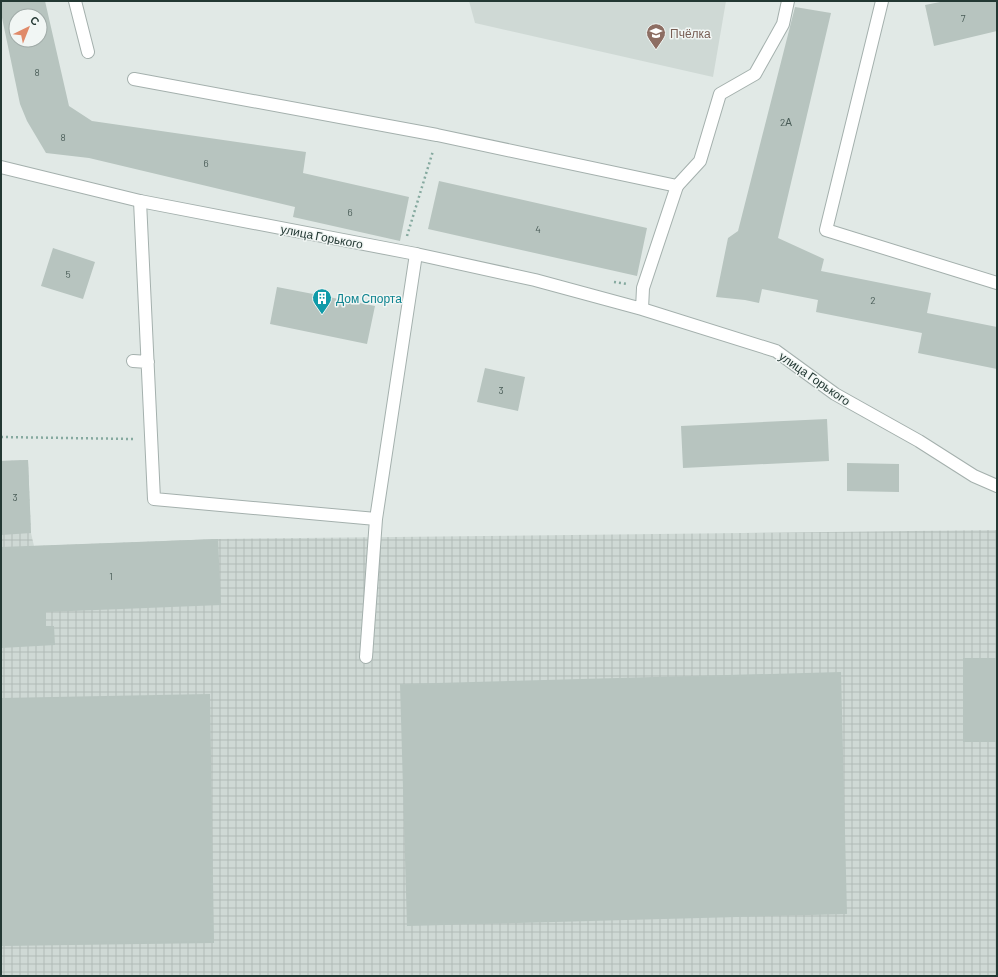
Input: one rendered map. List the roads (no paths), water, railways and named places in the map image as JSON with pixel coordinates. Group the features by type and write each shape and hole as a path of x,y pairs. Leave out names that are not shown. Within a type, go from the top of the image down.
{"street":[{"path":"75,1 88,52"},
{"path":"642,309 643,288 676,186 700,161 720,94 755,74 783,24 788,1"},
{"path":"882,1 826,230 997,283"},
{"path":"134,78 437,135 676,186"},
{"name":"улица Горького","path":"1,167 140,201 416,254 535,280 642,309 776,350 835,394 919,441 974,476 997,486"},
{"path":"140,201 154,499 376,518"},
{"path":"366,657 376,518 416,254"},
{"path":"133,361 148,362"}],"place":[{"name":"Пчёлка","path":"656,50"},
{"name":"Дом Спорта","path":"322,315"}]}
